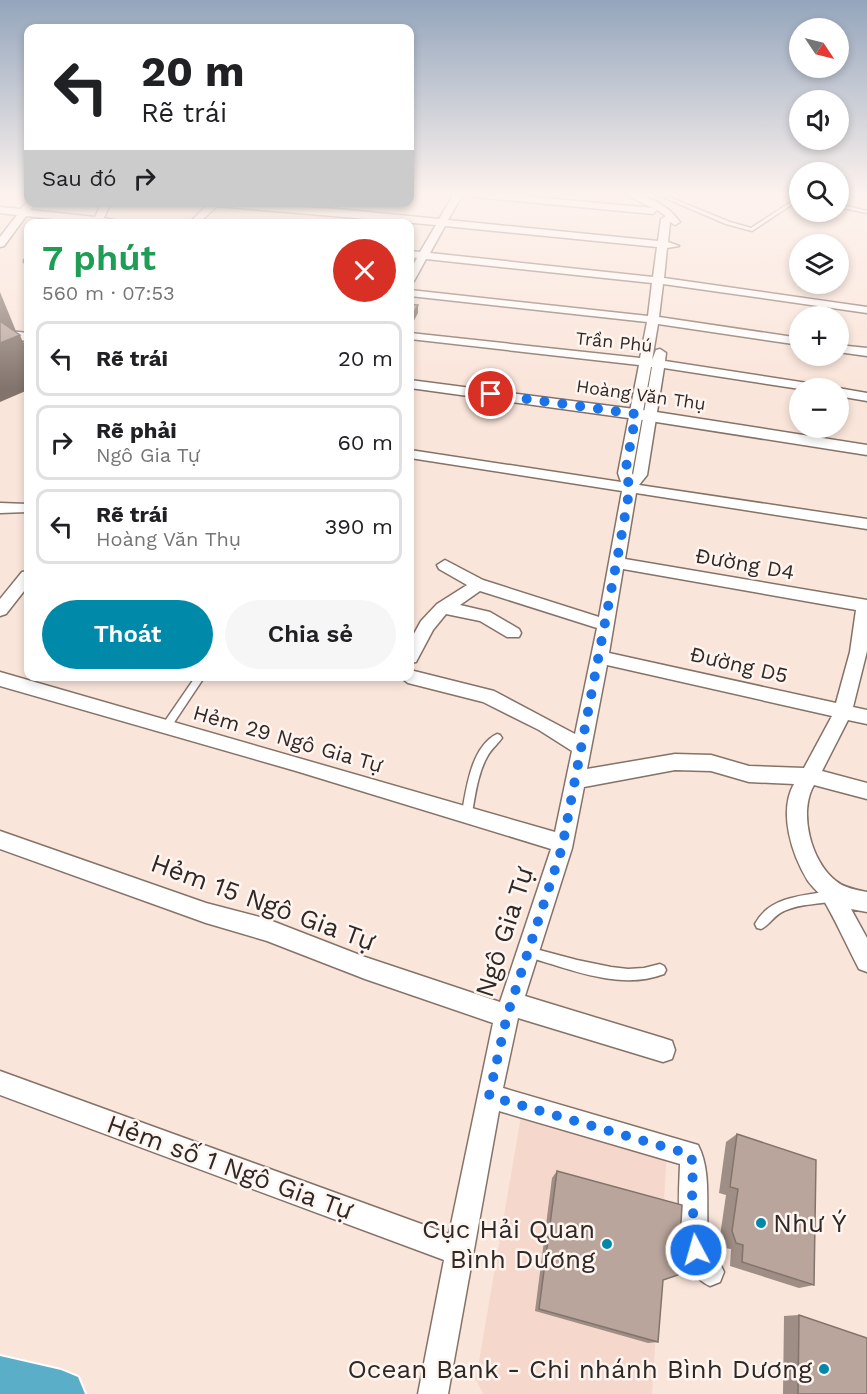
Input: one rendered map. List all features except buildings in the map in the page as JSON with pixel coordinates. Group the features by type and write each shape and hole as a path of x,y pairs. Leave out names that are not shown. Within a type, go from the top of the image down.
{"highway":[{"path":"0,1380 61,1394"}],"street":[{"path":"414,272 422,259"},
{"path":"461,259 664,281 867,310"},
{"name":"Ngô Gia Tự","path":"642,419 659,364 659,321 667,259"},
{"path":"414,293 659,321 789,340"},
{"name":"Ngô Gia Tự","path":"433,1394 489,1096 510,1010 562,843 600,657 630,487 640,475 646,363 659,321"},
{"path":"0,334 24,337"},
{"name":"Trần Phú","path":"414,336 659,364 789,384"},
{"path":"849,350 867,352"},
{"name":"Hoàng Văn Thụ","path":"420,391 490,398 794,442 867,450"},
{"path":"849,394 867,397"},
{"name":"Hoàng Văn Thụ","path":"794,442 867,458"},
{"path":"414,455 867,524"},
{"path":"0,508 24,507"},
{"name":"Đường D4","path":"617,563 866,606"},
{"path":"445,565 477,584 606,624"},
{"path":"0,610 24,581"},
{"path":"414,649 426,625 443,608 470,594 477,584"},
{"path":"866,606 859,657 844,712 834,735 799,793 797,822 816,875 831,893 867,961"},
{"path":"443,608 484,616 513,633"},
{"name":"Đường D5","path":"600,657 867,717"},
{"path":"414,678 488,696 546,725 582,748"},
{"name":"Hẻm 29 Ngô Gia Tự","path":"0,679 427,802 466,818 562,843"},
{"path":"575,782 598,775 675,762 711,763 749,774 808,776 867,791"},
{"name":"Hẻm 15 Ngô Gia Tự","path":"0,840 510,1010 663,1050"},
{"path":"831,893 867,902"},
{"name":"Hẻm số 1 Ngô Gia Tự","path":"0,1083 459,1251"},
{"path":"489,1096 689,1154 693,1162 692,1199 696,1250 710,1272"}],"lane":[{"path":"24,347 19,357 24,365"},
{"path":"166,727 198,681"},
{"path":"466,818 478,764 489,743 497,738"},
{"path":"761,924 766,915 781,907 831,893"},
{"path":"528,952 611,972 645,975 660,970"}],"shaded area":[{"path":"521,1116 667,1152 652,1394 483,1394 476,1379"}],"place":[{"name":"Như Ý","path":"761,1223"},
{"name":"Cục Hải Quan Bình Dương","path":"607,1244"},
{"name":"Ocean Bank - Chi nhánh Bình Dương","path":"824,1369"}],"route":[{"path":"491,394 636,414 625,473 630,487 600,657 562,848 507,1016 489,1096 689,1154 693,1162 692,1199 696,1250"}]}
